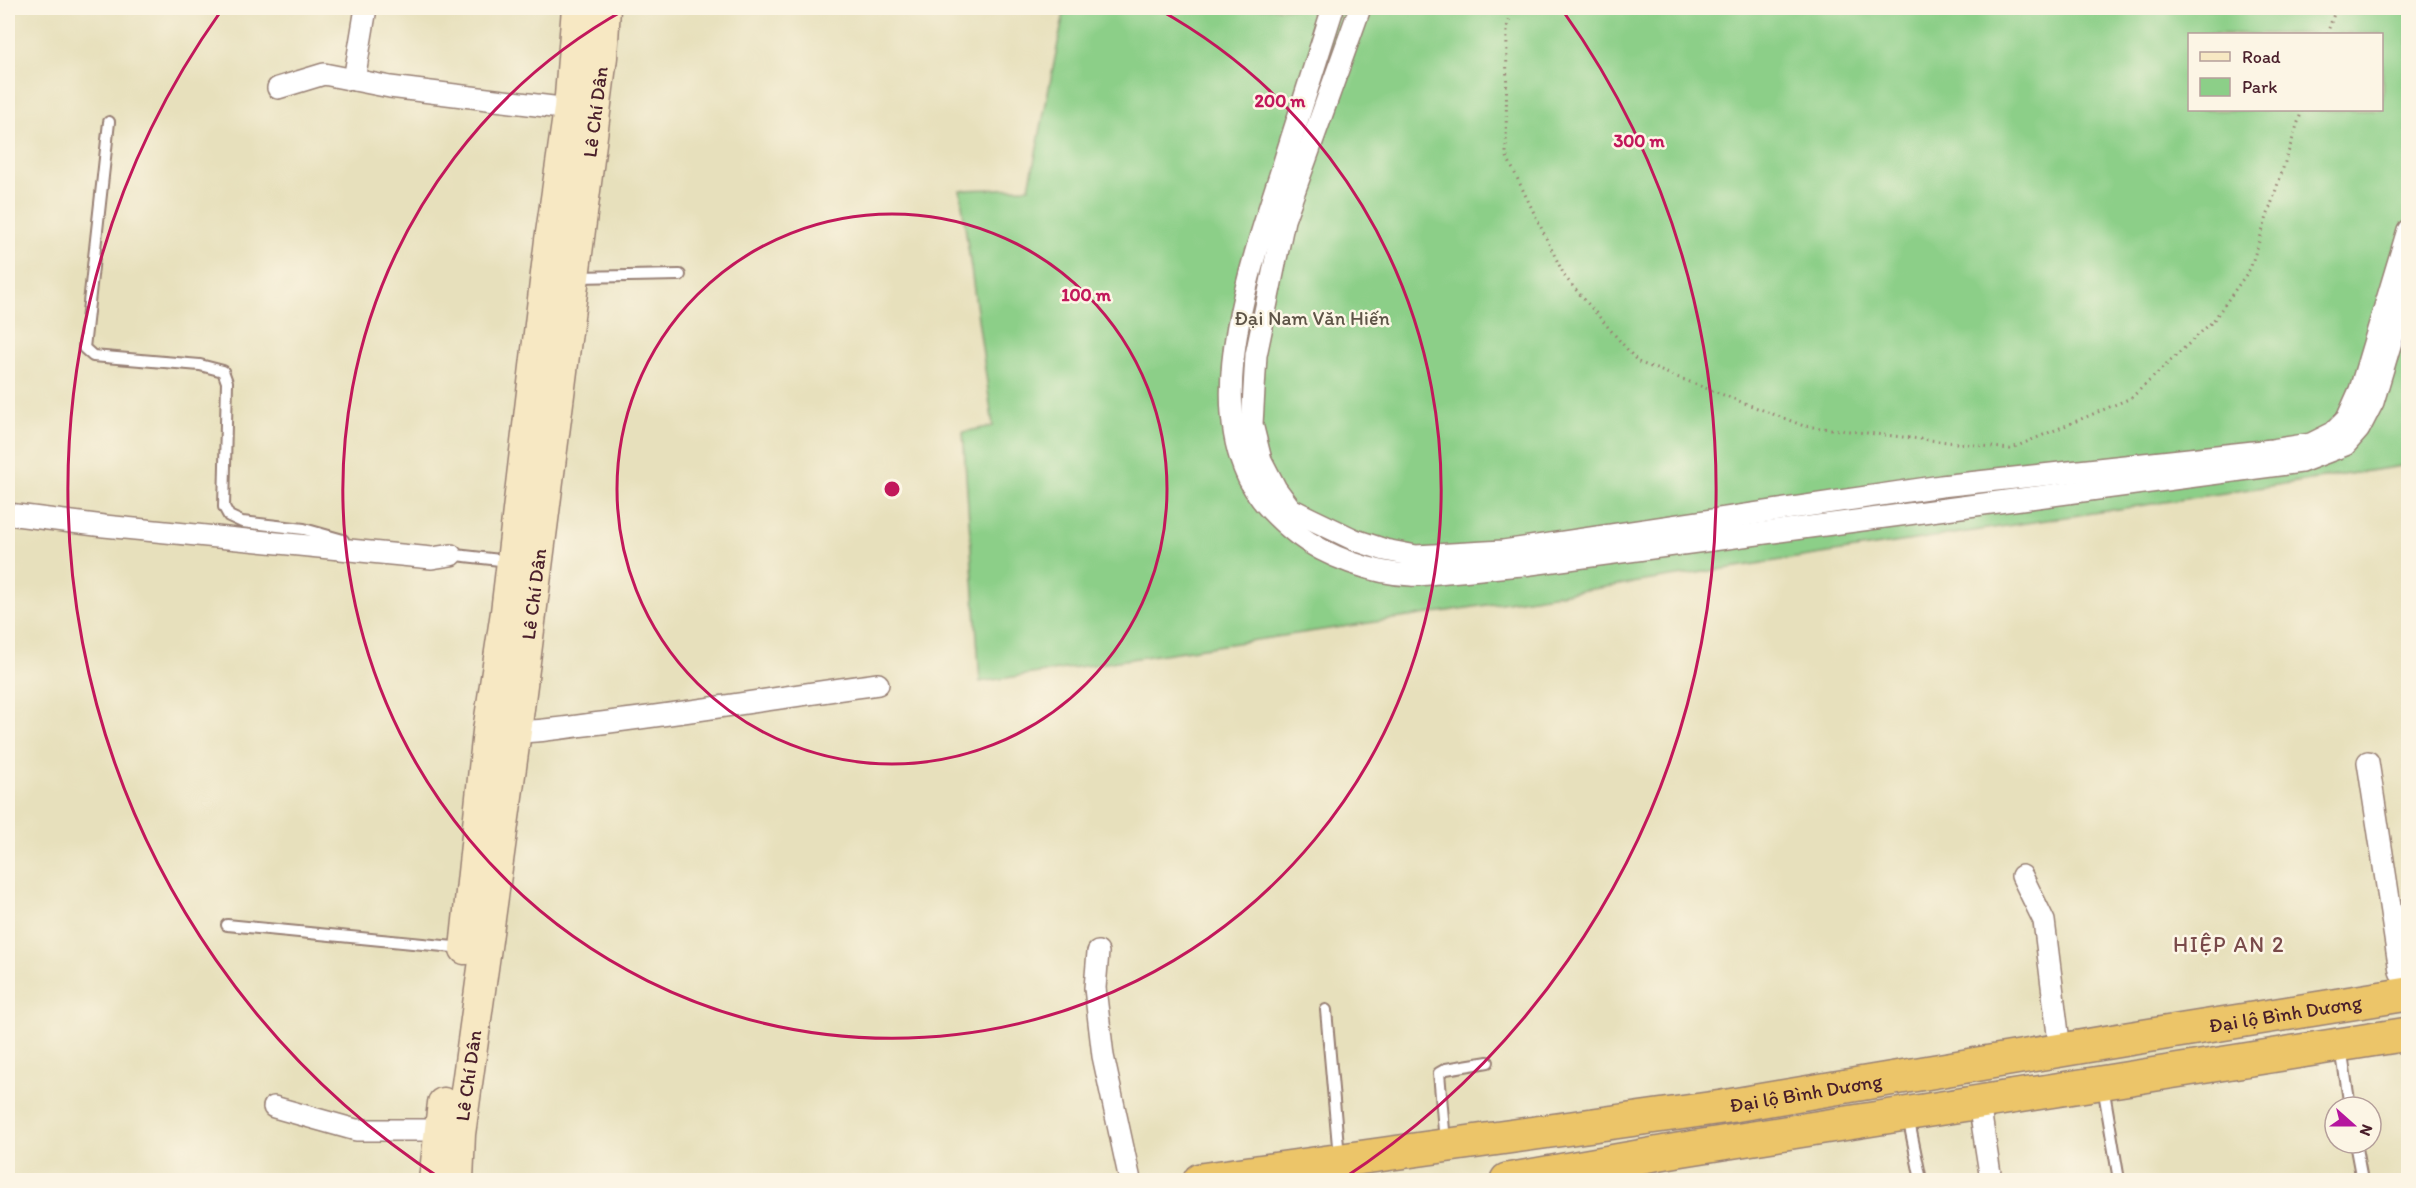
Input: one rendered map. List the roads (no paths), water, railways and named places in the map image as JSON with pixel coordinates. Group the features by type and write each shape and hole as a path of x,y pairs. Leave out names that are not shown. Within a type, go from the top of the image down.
{"highway":[{"name":"Đại lộ Bình Dương","path":"1200,1180 1722,1107 2409,992"},
{"name":"Đại lộ Bình Dương","path":"1512,1180 2409,1034"}],"main road":[{"name":"Lê Chí Dân","path":"458,1180 460,1134 476,1007 502,732 512,561 550,240 569,109 577,8"},
{"name":"Lê Chí Dân","path":"434,1180 465,948 502,732 574,278 602,57 605,8"}],"street":[{"path":"354,80 366,8"},
{"path":"1333,8 1252,264 1237,326 1232,394 1235,439 1244,468 1261,500 1287,525 1313,546 1349,561 1381,570 1410,575 1523,565 2301,462 2345,445 2359,429 2373,402 2409,285"},
{"path":"1360,8 1284,220 1256,354 1252,424 1261,459 1275,489 1291,509 1355,540 1385,550 1416,556 1503,551 1941,486 2260,452 2311,444 2333,433 2347,419 2360,390 2409,230"},
{"path":"278,88 324,74 390,87 569,109"},
{"path":"8,513 104,526 432,558 451,555"},
{"path":"502,732 660,716 767,698 878,684"},
{"path":"2368,762 2400,971 2409,992"},
{"path":"2022,876 2044,921 2060,1050"},
{"path":"1098,952 1095,988 1103,1056 1130,1180"},
{"path":"1979,1103 1991,1180"},
{"path":"274,1107 356,1130 440,1130"}],"lane":[{"path":"109,122 84,348 93,356 200,365 223,371 227,382 224,507 229,516 242,522 304,529 333,539 512,561"},
{"path":"574,278 680,275"},
{"path":"227,925 465,948"},
{"path":"1326,1010 1339,1161"},
{"path":"2340,1045 2348,1095"},
{"path":"1445,1146 1439,1073 1446,1069 1488,1062"},
{"path":"2103,1083 2119,1180"},
{"path":"1907,1114 1921,1180"},
{"path":"2357,1155 2362,1180"}],"district":[{"name":"HIỆP AN 2","path":"2229,944"}],"park label":[{"name":"Đại Nam Văn Hiến","path":"1312,318"}]}
